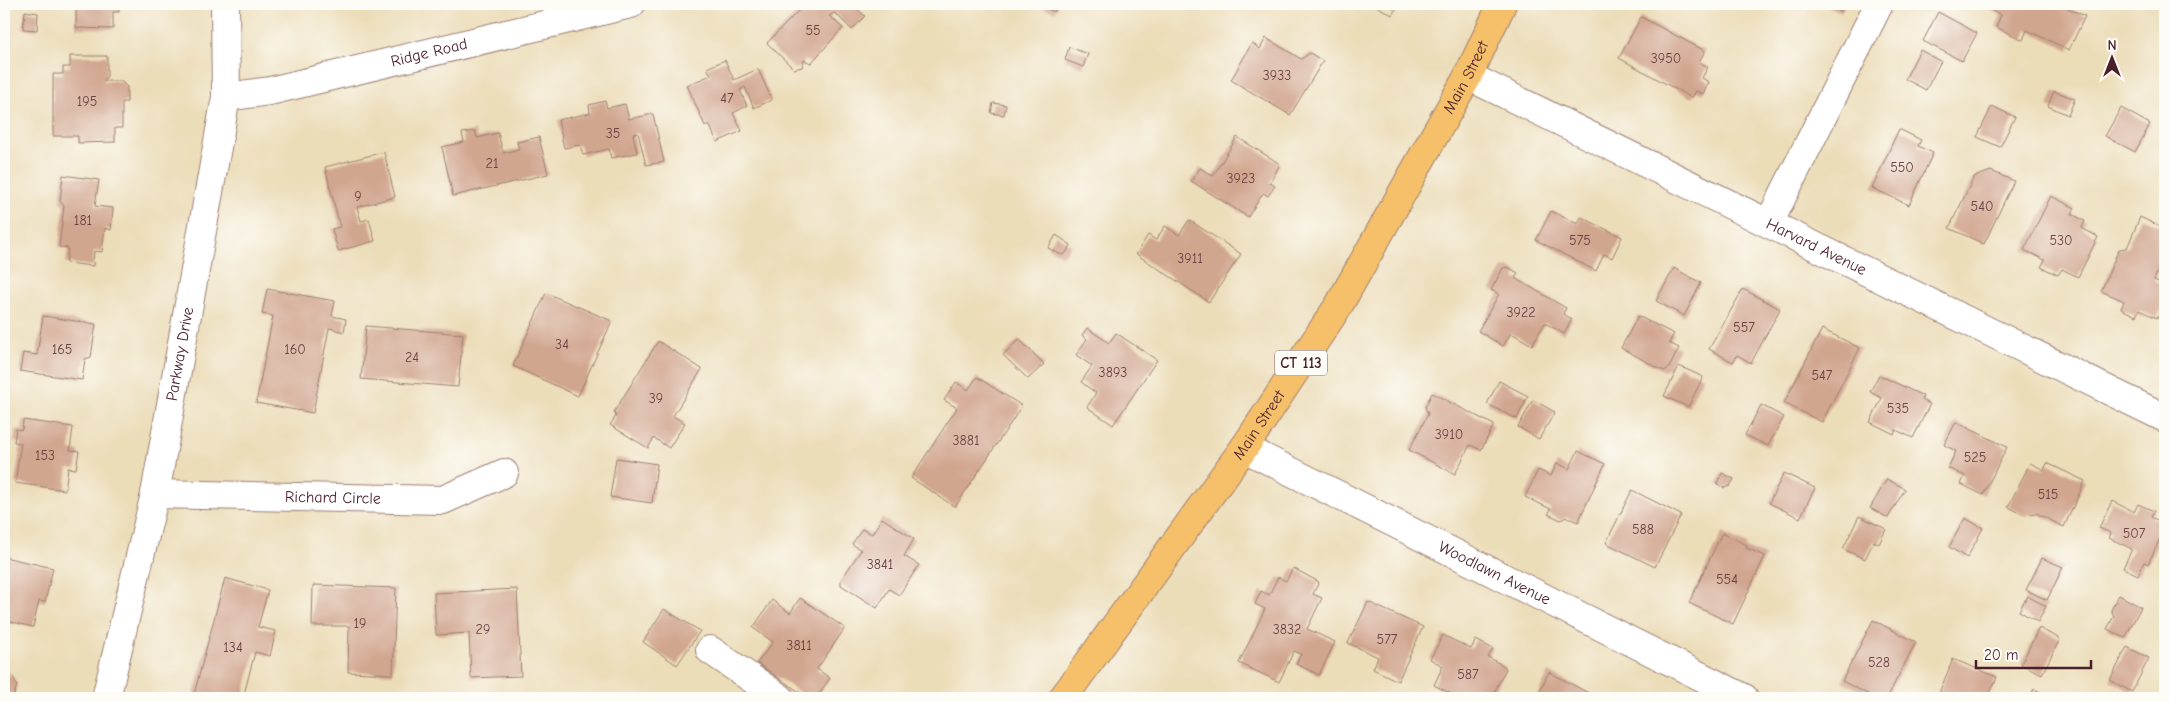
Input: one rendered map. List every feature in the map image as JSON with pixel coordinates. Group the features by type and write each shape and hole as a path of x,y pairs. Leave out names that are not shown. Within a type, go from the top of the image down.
{"main road":[{"name":"Main Street","path":"1063,698 1244,448 1339,305 1468,76 1502,4"}],"street":[{"name":"Parkway Drive","path":"106,698 155,494 226,97 225,4"},
{"name":"Ridge Road","path":"226,97 270,91 631,4"},
{"path":"1768,222 1879,4"},
{"name":"Harvard Avenue","path":"1468,76 2165,418"},
{"name":"Woodlawn Avenue","path":"1244,448 1744,698"},
{"name":"Richard Circle","path":"155,494 443,500 504,473"},
{"path":"710,650 780,698"}],"building":[{"path":"76,4 119,4 119,12 113,12 113,29 76,28"},
{"path":"805,4 815,4 821,9 826,4 852,4 865,16 852,30 835,13 829,16 843,28 811,63 804,60 802,67 794,69 767,43"},
{"path":"1034,4 1058,4 1055,12"},
{"path":"1373,4 1399,4 1392,15"},
{"path":"1823,4 1845,4 1841,12"},
{"path":"1978,4 2059,4 2085,16 2069,50 2027,30 2023,40 1996,27 2001,15"},
{"path":"25,11 38,13 37,30 23,29"},
{"path":"1938,12 1977,33 1962,61 1923,41"},
{"path":"1641,17 1705,51 1699,62 1708,67 1702,78 1709,82 1703,94 1696,91 1692,98 1619,58"},
{"path":"1266,38 1301,59 1310,53 1323,61 1290,115 1231,80 1252,43 1260,49"},
{"path":"1069,47 1088,54 1083,67 1065,60"},
{"path":"1920,50 1941,61 1926,90 1905,79"},
{"path":"70,56 107,56 107,76 103,81 121,81 127,87 127,102 122,102 122,128 115,128 115,142 78,143 78,136 53,136 53,74 63,74 63,67 70,67"},
{"path":"725,60 734,80 758,69 772,100 754,108 745,87 740,90 747,106 733,113 742,131 717,142 709,124 705,126 687,85 711,75 707,68"},
{"path":"2054,91 2075,99 2068,115 2048,106"},
{"path":"605,101 607,108 625,104 629,119 653,114 664,162 646,165 638,133 633,134 637,153 611,158 609,149 583,155 580,145 564,148 558,120 590,113 589,105"},
{"path":"993,103 1006,105 1004,115 991,113"},
{"path":"1992,106 2015,117 2000,147 1977,137"},
{"path":"2121,108 2150,124 2135,152 2105,136"},
{"path":"1899,129 1921,140 1918,146 1933,153 1909,205 1872,188"},
{"path":"475,131 477,138 498,133 503,153 519,149 517,142 539,137 548,174 453,196 442,147 464,142 462,133"},
{"path":"1237,137 1280,164 1270,183 1275,186 1268,196 1263,193 1248,217 1191,181 1200,168 1213,176"},
{"path":"384,152 395,197 357,207 361,221 369,219 375,241 338,251 332,229 340,227 325,167"},
{"path":"1991,171 2014,181 1984,244 1949,228 1974,177"},
{"path":"63,175 99,180 95,206 113,208 111,230 105,228 102,252 94,251 93,266 66,263 68,248 59,247 64,206 60,201"},
{"path":"2051,196 2075,208 2072,214 2085,221 2082,228 2098,237 2078,277 2062,269 2058,275 2041,267 2045,260 2024,250"},
{"path":"1551,211 1578,224 1581,217 1622,237 1612,258 1604,254 1596,271 1536,240"},
{"path":"2140,217 2165,229 2165,256 2154,280 2165,285 2165,300 2157,318 2139,310 2136,316 2121,309 2124,301 2101,291 2119,249 2127,248"},
{"path":"1189,220 1241,254 1209,302 1136,254 1148,235 1156,240 1165,226 1179,235"},
{"path":"1056,235 1071,245 1065,254 1061,255 1048,248"},
{"path":"1508,267 1518,273 1515,278 1566,308 1563,314 1572,319 1564,334 1545,323 1532,345 1511,333 1503,346 1478,331 1499,294 1491,290 1503,268"},
{"path":"1674,268 1701,283 1684,316 1656,301"},
{"path":"267,289 335,301 332,316 346,319 344,332 329,328 313,413 256,403 273,316 262,314"},
{"path":"1743,289 1780,309 1751,363 1737,355 1733,362 1709,349"},
{"path":"546,293 612,321 578,396 513,366"},
{"path":"43,316 96,324 91,357 85,359 82,380 20,371 23,353 37,355"},
{"path":"1638,316 1674,334 1669,343 1679,348 1669,368 1664,371 1621,348"},
{"path":"366,326 463,334 458,387 361,379"},
{"path":"1087,328 1109,343 1116,333 1157,360 1113,425 1087,407 1096,393 1081,382 1092,366 1076,355 1087,339 1082,335"},
{"path":"1822,329 1860,348 1822,422 1784,403"},
{"path":"1019,339 1044,364 1028,379 1003,355"},
{"path":"658,341 702,369 673,416 685,423 669,448 654,438 648,448 610,425 616,416 614,412"},
{"path":"1679,366 1703,377 1688,407 1664,396"},
{"path":"1879,375 1923,396 1922,400 1930,404 1913,438 1896,430 1894,434 1870,422 1882,398 1870,392"},
{"path":"977,377 1022,406 955,507 911,478 957,408 944,400 956,382 968,390"},
{"path":"1499,381 1528,396 1517,419 1487,404"},
{"path":"1432,393 1494,425 1481,450 1470,445 1455,474 1409,450 1428,414 1425,407"},
{"path":"1533,400 1555,412 1539,439 1518,427"},
{"path":"1761,405 1784,417 1768,446 1745,435"},
{"path":"23,420 73,427 70,450 79,451 76,469 68,468 65,490 15,483 21,443 14,442 16,429 22,430"},
{"path":"1956,422 2007,447 1983,495 1961,484 1965,476 1948,468 1956,451 1944,445"},
{"path":"1578,451 1605,464 1578,522 1566,517 1561,520 1548,514 1551,509 1525,497 1538,470 1551,476 1557,463 1569,469"},
{"path":"616,458 657,464 652,503 610,497"},
{"path":"2030,463 2044,470 2047,463 2085,481 2064,527 2036,513 2025,515 2008,507"},
{"path":"1722,473 1734,479 1730,486 1724,488 1717,484"},
{"path":"1784,473 1815,488 1800,518 1769,503"},
{"path":"1887,479 1905,489 1888,518 1870,508"},
{"path":"1632,490 1681,515 1655,567 1606,543"},
{"path":"2112,501 2134,512 2138,504 2154,511 2151,517 2165,524 2165,528 2148,564 2144,562 2138,575 2123,568 2132,549 2109,538 2111,533 2099,528"},
{"path":"1859,516 1886,529 1879,544 1874,541 1865,559 1843,549"},
{"path":"882,518 914,539 904,556 919,565 899,595 889,589 877,608 841,585 841,580 861,550 852,544 862,529 872,534"},
{"path":"1965,518 1983,528 1967,558 1949,547"},
{"path":"1722,533 1747,545 1746,548 1765,556 1733,624 1689,603"},
{"path":"4,557 53,568 45,602 39,601 33,627 4,620"},
{"path":"2042,558 2063,567 2047,600 2026,590"},
{"path":"1293,568 1319,582 1313,594 1322,598 1307,629 1335,642 1319,675 1296,664 1301,654 1294,651 1279,682 1239,663 1265,609 1255,604 1261,591 1269,595 1278,577 1286,581"},
{"path":"225,578 268,590 258,627 276,631 270,656 255,652 243,698 193,698"},
{"path":"313,585 396,588 393,674 348,672 349,626 312,626"},
{"path":"517,589 521,676 471,678 469,633 436,635 434,593"},
{"path":"2119,595 2141,607 2125,638 2107,629 2114,616 2111,610"},
{"path":"2027,596 2046,606 2038,622 2019,611"},
{"path":"800,598 845,628 817,669 830,678 816,698 808,698 757,663 773,642 753,628 772,600 790,613"},
{"path":"1368,602 1423,627 1398,681 1373,669 1378,657 1348,643"},
{"path":"664,609 700,631 677,665 643,642"},
{"path":"1873,620 1916,642 1887,698 1875,698 1842,681"},
{"path":"2039,628 2060,639 2042,674 2021,664"},
{"path":"1443,635 1471,649 1476,640 1493,649 1488,657 1506,669 1491,698 1459,698 1434,685 1443,666 1430,659"},
{"path":"2127,647 2149,658 2132,692 2110,680"},
{"path":"1953,659 1997,677 1988,698 1937,698"},
{"path":"1549,672 1596,697 1596,698 1536,698"},
{"path":"5,674 13,677 17,685 13,698 4,698"},
{"path":"2034,689 2052,698 2029,698"}]}
